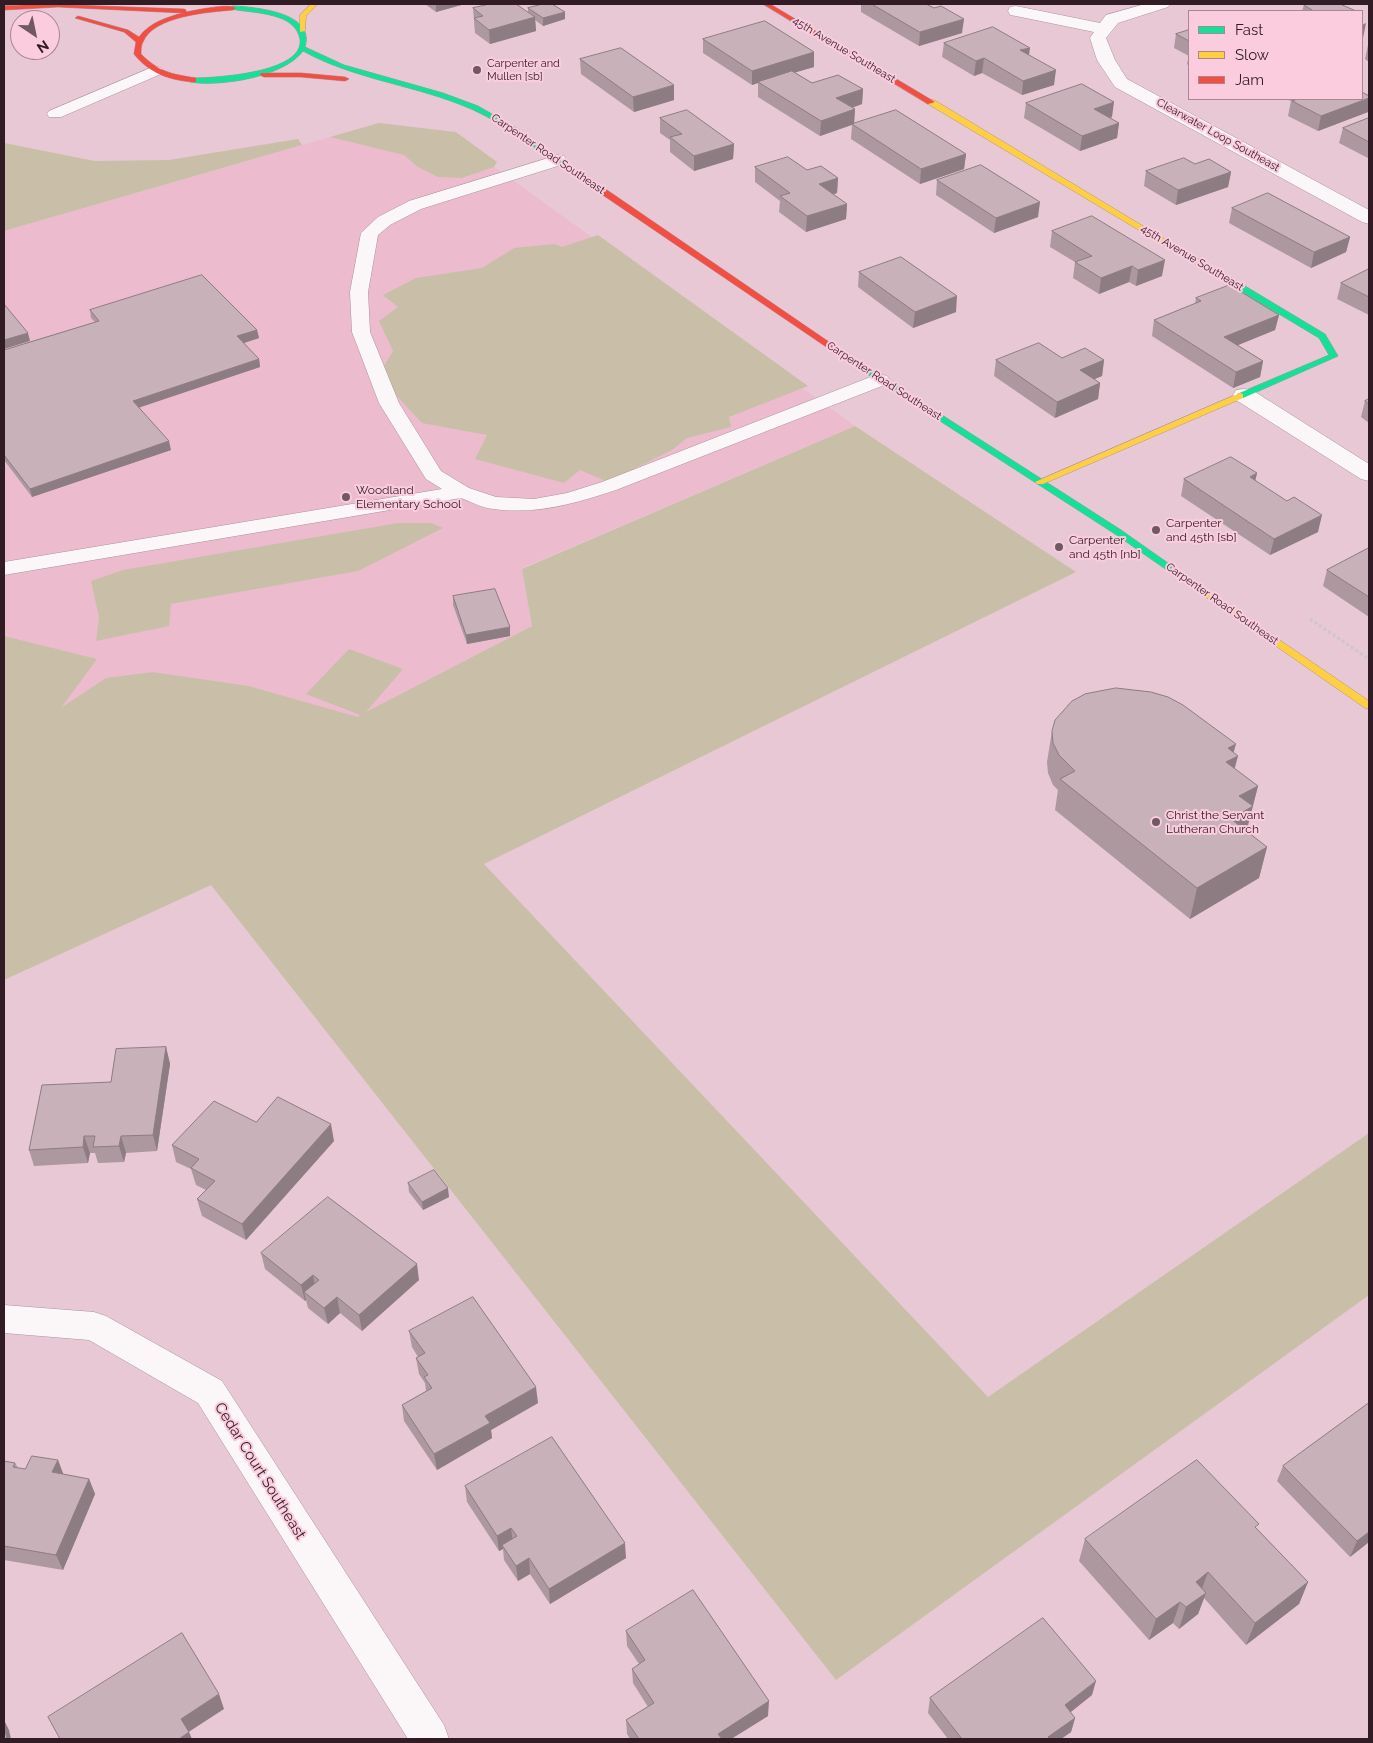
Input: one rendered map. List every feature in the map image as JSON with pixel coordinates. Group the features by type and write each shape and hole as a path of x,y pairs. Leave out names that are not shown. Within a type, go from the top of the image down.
{"street":[{"path":"4,8 58,5 195,12 251,4"},
{"path":"195,12 160,24 147,32 139,42 137,54 140,60 155,71 192,80 222,80 252,76 281,65 294,57 302,48 304,43 302,31 303,15 315,4"},
{"name":"45th Avenue Southeast","path":"766,4 1322,336 1334,356 1040,482"},
{"path":"1016,10 1105,28 1112,19 1162,4"},
{"path":"233,8 260,10 283,16 302,31"},
{"path":"4,18 42,16 81,18 126,31 139,42"},
{"name":"Clearwater Loop Southeast","path":"1105,28 1098,38 1106,60 1121,83 1369,218"},
{"name":"Carpenter Road Southeast","path":"302,48 324,62 354,75 450,98 494,117 880,380 1118,532 1369,706"},
{"name":"Carpenter Road Southeast","path":"252,76 300,75 386,84"},
{"path":"1244,395 1369,474"},
{"name":"Cedar Court Southeast","path":"4,1319 94,1326 210,1392 430,1739"}],"lane":[{"path":"55,114 155,71"},
{"path":"558,160 415,205 384,221 370,233 359,292 361,332 389,403 432,475 462,492 494,503 534,505 571,498 609,486 880,380"},
{"path":"4,569 462,492"}],"shaded area":[{"name":"Woodland Elementary School","path":"379,123 444,131 855,426 522,568 532,626 358,717 249,686 153,672 4,819 4,231"},
{"path":"379,123 456,132 497,162 494,167 462,178 438,177 418,167 404,155 330,137"},
{"path":"298,139 302,145 4,231 4,143 95,161 169,160"},
{"path":"598,235 808,386 729,417 731,427 687,438 672,450 608,482 580,470 564,483 475,459 487,435 422,423 378,376 393,351 379,321 398,307 383,295 416,278 482,268 514,248 555,244 562,247"},
{"path":"855,426 1076,572 484,864 988,1397 1369,1133 1369,1295 836,1680 211,885 4,980 4,636 97,659 61,708 106,678 153,672 249,686 358,717 360,715 306,694 349,649 403,669 366,712 532,626 522,569"},
{"path":"398,523 431,523 443,528 358,571 171,604 169,626 96,641 99,617 91,581 123,570"}],"building":[{"path":"490,4 516,4 535,17 489,30 474,18 483,16 473,8"},
{"path":"552,4 565,12 543,18 528,8"},
{"path":"872,4 926,4 934,8 941,6 964,19 920,32"},
{"path":"1340,4 1354,10 1312,10 1304,5"},
{"path":"765,21 814,52 752,71 703,39"},
{"path":"993,27 1030,48 1020,50 1056,70 1023,81 984,58 976,61 944,43"},
{"path":"1188,30 1188,40 1176,34"},
{"path":"621,48 674,85 633,97 580,59"},
{"path":"792,71 812,83 838,75 863,89 836,98 855,109 821,121 758,82"},
{"path":"1082,84 1114,102 1094,109 1119,123 1082,136 1026,103"},
{"path":"1363,93 1369,96 1369,98 1321,116 1292,101 1363,100"},
{"path":"687,110 734,144 694,156 670,137 682,134 660,118"},
{"path":"896,110 966,154 921,169 852,124"},
{"path":"1369,118 1369,142 1343,128"},
{"path":"788,157 807,170 821,166 838,178 819,184 847,204 807,216 780,196 790,193 755,167"},
{"path":"1184,158 1195,164 1209,159 1231,172 1178,190 1146,171"},
{"path":"981,165 1040,202 996,218 937,180"},
{"path":"1268,193 1350,237 1314,252 1232,208"},
{"path":"1092,216 1165,260 1138,270 1132,266 1101,278 1075,262 1092,256 1052,231"},
{"path":"901,257 957,296 915,312 859,272"},
{"path":"1369,269 1369,297 1341,283"},
{"path":"202,275 257,330 237,336 259,359 133,401 169,441 30,489 4,455 4,350 99,321 90,310"},
{"path":"1230,285 1279,315 1224,337 1263,361 1236,372 1154,320 1201,301 1196,298"},
{"path":"4,304 28,333 4,340"},
{"path":"1039,343 1062,358 1085,348 1104,360 1080,370 1100,383 1057,402 996,360"},
{"path":"1231,457 1257,473 1250,477 1287,501 1294,497 1322,515 1274,539 1184,479"},
{"path":"1369,548 1369,597 1327,570"},
{"path":"495,589 510,627 466,635 453,596"},
{"name":"Christ the Servant Lutheran Church","path":"1116,688 1151,692 1168,697 1183,705 1236,744 1228,748 1238,756 1226,762 1258,786 1239,796 1253,806 1231,819 1267,847 1197,888 1060,779 1075,771 1059,755 1053,743 1052,731 1055,720 1072,701 1085,694"},
{"path":"166,1047 153,1135 121,1136 119,1146 93,1147 95,1136 84,1136 83,1147 29,1150 42,1085 111,1082 116,1049"},
{"path":"278,1097 331,1124 242,1224 197,1199 215,1181 191,1168 199,1159 172,1145 214,1101 256,1122"},
{"path":"434,1170 448,1188 422,1202 408,1183"},
{"path":"328,1197 417,1264 359,1315 337,1297 324,1308 304,1292 319,1280 313,1275 301,1285 261,1253"},
{"path":"473,1297 536,1387 485,1416 490,1423 434,1454 402,1405 432,1388 424,1377 428,1375 416,1358 425,1353 409,1331"},
{"path":"1369,1403 1369,1532 1357,1541 1283,1466"},
{"path":"552,1437 625,1543 549,1589 529,1558 516,1566 502,1545 517,1536 511,1528 497,1536 465,1486"},
{"path":"32,1456 58,1460 52,1472 89,1479 56,1555 4,1546 4,1461 15,1463 13,1467 25,1469"},
{"path":"1197,1460 1259,1524 1255,1527 1308,1582 1255,1623 1208,1572 1196,1582 1206,1593 1186,1607 1180,1602 1156,1619 1085,1539"},
{"path":"693,1590 769,1701 718,1734 722,1739 639,1739 626,1720 654,1703 632,1669 645,1660 626,1631"},
{"path":"1043,1618 1096,1681 1065,1705 1075,1718 1048,1737 1050,1739 962,1739 930,1698"},
{"path":"182,1633 219,1694 181,1719 189,1732 179,1739 60,1739 48,1717"},
{"path":"4,1726 7,1739 4,1739"}],"traffic: fast":[{"path":"193,80 219,80 258,73 283,64 294,57 302,48 303,37 300,29 293,22 284,17 263,11 233,8"},
{"path":"302,48 322,59 361,74 440,95 475,108 515,131 566,166"},
{"path":"1197,261 1322,336 1334,356 1240,396"},
{"path":"847,357 1118,532 1190,582"}],"traffic: slow":[{"path":"302,31 303,15 315,4"},
{"path":"931,102 1197,261"},
{"path":"1040,482 1240,396"},
{"path":"1190,582 1369,706"}],"traffic: jam":[{"path":"766,4 931,102"},
{"path":"4,8 58,5 184,11"},
{"path":"193,80 169,76 149,66 137,54 139,42 145,33 167,20 209,10 233,8"},
{"path":"78,18 126,31 139,41"},
{"path":"264,75 301,75 345,79"},
{"path":"566,166 847,357"}],"place":[{"name":"Carpenter and Mullen [sb]","path":"477,70"},
{"name":"Woodland Elementary School","path":"346,497"},
{"name":"Carpenter and 45th [sb]","path":"1156,530"},
{"name":"Carpenter and 45th [nb]","path":"1059,547"},
{"name":"Christ the Servant Lutheran Church","path":"1156,822"}]}
